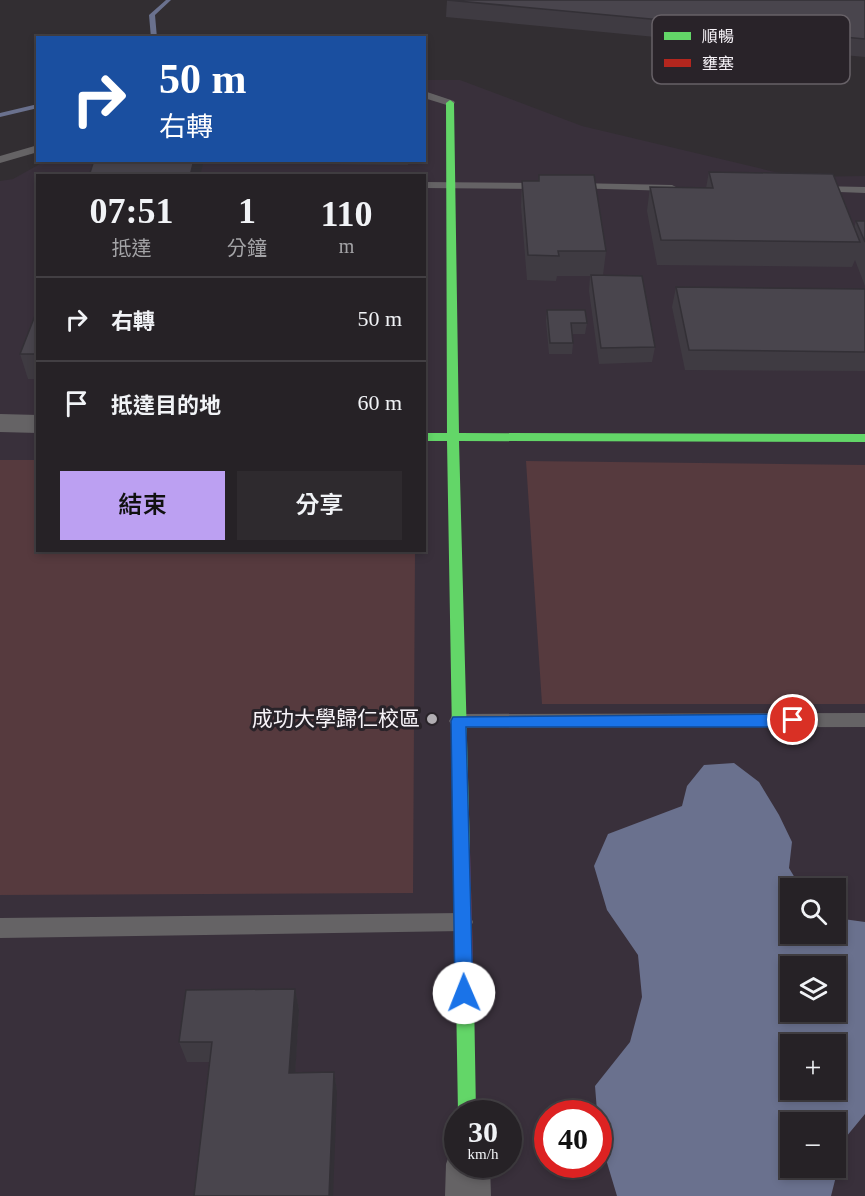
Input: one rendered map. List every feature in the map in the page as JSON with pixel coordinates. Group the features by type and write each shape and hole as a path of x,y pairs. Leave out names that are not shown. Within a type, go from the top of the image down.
{"street":[{"path":"450,103 453,438 467,1100"},
{"path":"0,423 36,424"},
{"path":"426,437 865,438"},
{"path":"468,1178 468,1196"}],"lane":[{"path":"426,95 450,103"},
{"path":"0,160 36,149"},
{"path":"426,185 687,188"},
{"path":"806,189 865,190"},
{"path":"459,721 865,720"},
{"path":"0,928 463,922"}],"shaded area":[{"name":"成功大學歸仁校區","path":"426,80 460,80 582,126 796,177 865,176 865,1196 0,1196 0,181 13,179 43,162 426,162"},
{"path":"0,460 36,460 36,552 415,552 413,893 0,895"},
{"path":"526,461 865,465 865,704 542,704"}],"water":[{"path":"734,763 759,782 779,815 792,842 789,868 795,878 780,878 780,944 846,944 846,919 865,922 865,1114 846,1137 846,1112 780,1112 780,1178 836,1178 831,1196 617,1196 612,1178 612,1100 596,1100 595,1086 630,1042 642,997 638,955 607,910 594,866 608,834 682,806 687,786 704,765"}],"building":[{"path":"447,0 865,0 865,39 850,38 850,15 652,15 652,19"},
{"path":"93,162 194,162 190,174 90,174"},
{"path":"709,172 833,174 860,242 661,240 650,187 713,188"},
{"path":"539,175 594,175 606,251 558,251 559,256 528,255 522,181 539,181"},
{"path":"856,221 865,221 865,242"},
{"path":"591,275 642,276 655,347 601,348"},
{"path":"676,287 865,289 865,352 689,350"},
{"path":"547,310 585,310 587,323 571,323 573,343 550,343"},
{"path":"36,313 36,354 20,354"},
{"path":"295,989 289,1073 334,1072 329,1196 194,1196 212,1042 179,1042 186,990"}],"waterway":[{"path":"154,36 152,15 169,0"},
{"path":"0,115 36,106"}],"traffic: fast":[{"path":"450,103 453,438 462,852"},
{"path":"426,437 865,438"},
{"path":"465,996 467,1100"}],"traffic: jam":[{"path":"462,852 465,996"}],"place":[{"name":"成功大學歸仁校區","path":"432,719"}],"route":[{"path":"464,993 459,721 793,720"}]}
